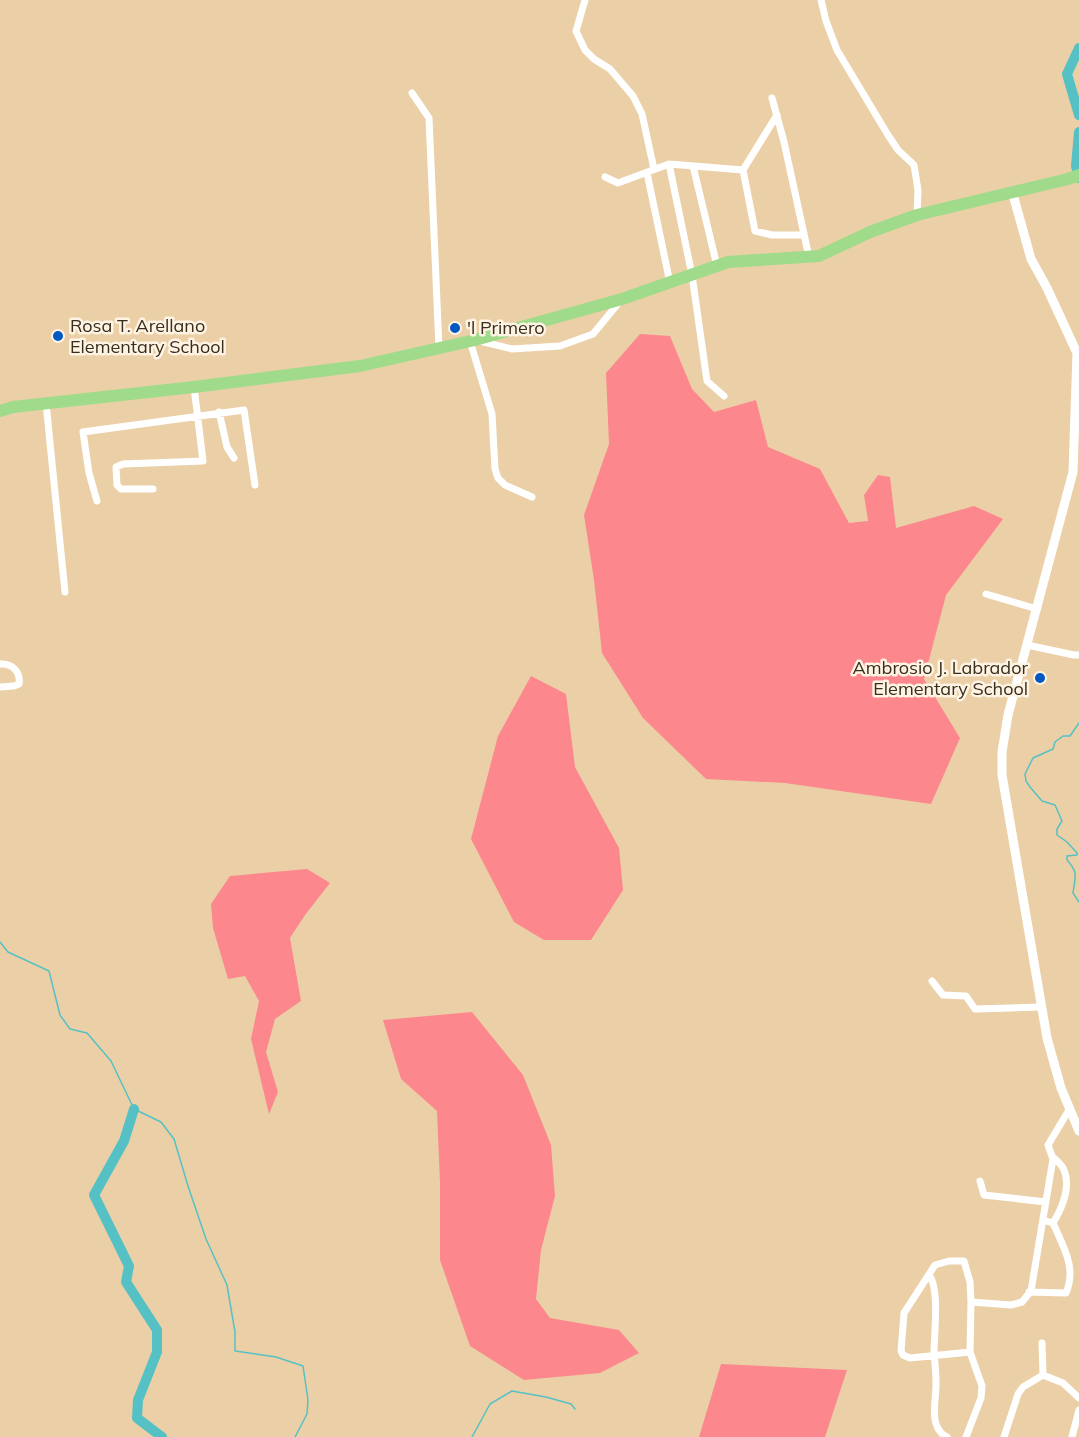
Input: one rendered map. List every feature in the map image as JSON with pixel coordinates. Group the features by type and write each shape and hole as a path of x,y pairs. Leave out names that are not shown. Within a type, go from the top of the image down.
{"highway":[{"path":"0,411 13,406 194,387 360,366 472,341 622,299 728,262 819,256 870,232 917,215 1073,177"}],"street":[{"path":"585,0 576,31 585,50 609,69 633,96 642,114 670,283"},
{"path":"821,0 837,50 898,150 914,165 918,190 917,215"},
{"path":"412,93 429,118 439,348"},
{"path":"772,98 809,257"},
{"path":"777,116 743,170 755,231 772,235 803,235"},
{"path":"669,164 692,275 707,381 724,396"},
{"path":"605,177 618,183 669,164 743,170"},
{"path":"693,166 717,266"},
{"path":"1012,191 1031,259 1077,353 1073,472 1008,715 1002,752 1002,775 1049,1048 1069,1110 1079,1131"},
{"path":"532,497 505,485 498,478 495,469 492,414 472,341 512,349 560,346 593,334 622,299"},
{"path":"153,489 121,489 117,485 116,467 123,464 203,461 194,387"},
{"path":"46,403 64,592"},
{"path":"97,501 89,473 83,432 219,412 244,410 255,485"},
{"path":"219,412 227,447 234,458"},
{"path":"986,594 1036,609"},
{"path":"1027,645 1079,655"},
{"path":"0,664 11,665 20,680 19,684 14,686 0,687"},
{"path":"932,981 943,995 966,996 975,1009 1041,1007"},
{"path":"1053,1223 1065,1199 1066,1183 1063,1168 1053,1157 1048,1145 1069,1110"},
{"path":"971,1302 1011,1305 1022,1302 1029,1292 1053,1157"},
{"path":"980,1181 984,1195 1046,1202"},
{"path":"1029,1292 1066,1293 1071,1283 1070,1261 1053,1223 1043,1220"},
{"path":"966,1437 981,1398 982,1386 970,1352 970,1282 964,1261 949,1261 936,1265 904,1313 901,1351 903,1355 910,1358 970,1352"},
{"path":"929,1275 933,1279 935,1291 934,1356 937,1383 935,1420 938,1431 947,1437"},
{"path":"1042,1343 1043,1375"},
{"path":"1043,1375 1063,1383 1079,1398"},
{"path":"1004,1437 1018,1394 1023,1387 1043,1375"},
{"path":"1072,1437 1079,1410"}],"shaded area":[{"path":"640,334 670,336 692,389 714,412 756,400 768,447 820,469 849,523 868,521 864,495 878,475 890,477 896,528 974,506 1003,519 946,595 924,679 960,738 931,804 785,783 706,779 643,718 602,653 584,515 609,444 606,373"},
{"path":"531,676 566,694 575,767 619,848 623,890 591,940 544,940 514,922 471,839 498,736"},
{"path":"307,869 330,883 290,938 301,1001 275,1019 266,1052 278,1092 269,1114 251,1039 259,1001 245,976 228,979 213,928 211,904 230,876"},
{"path":"472,1012 523,1075 551,1145 555,1196 541,1250 536,1299 550,1318 619,1330 639,1353 600,1373 524,1380 470,1346 440,1260 437,1111 401,1079 383,1020"},
{"path":"721,1364 847,1370 825,1437 699,1437"}],"waterway":[{"path":"1079,48 1067,74 1079,115"},
{"path":"1079,132 1076,166 1079,178"},
{"path":"1079,723 1070,736 1063,736 1055,742 1053,749 1033,758 1025,774 1026,781 1042,801 1055,805 1062,821 1057,829 1057,835 1077,853 1077,855 1067,856 1067,860 1075,872 1073,893 1079,902"},
{"path":"0,942 8,952 49,971 60,1015 70,1029 87,1033 111,1061 134,1109 161,1122 174,1139 206,1239 227,1285 235,1332 235,1351 276,1357 303,1366 308,1400 307,1414 295,1437"},
{"path":"134,1109 124,1141 94,1195 129,1266 126,1282 157,1330 157,1352 138,1400 137,1418 162,1437"},
{"path":"472,1437 490,1404 512,1391 571,1404 575,1409"}],"place":[{"name":"'l Primero","path":"455,328"},
{"name":"Rosa T. Arellano Elementary School","path":"58,336"},
{"name":"Ambrosio J. Labrador Elementary School","path":"1040,678"}]}
